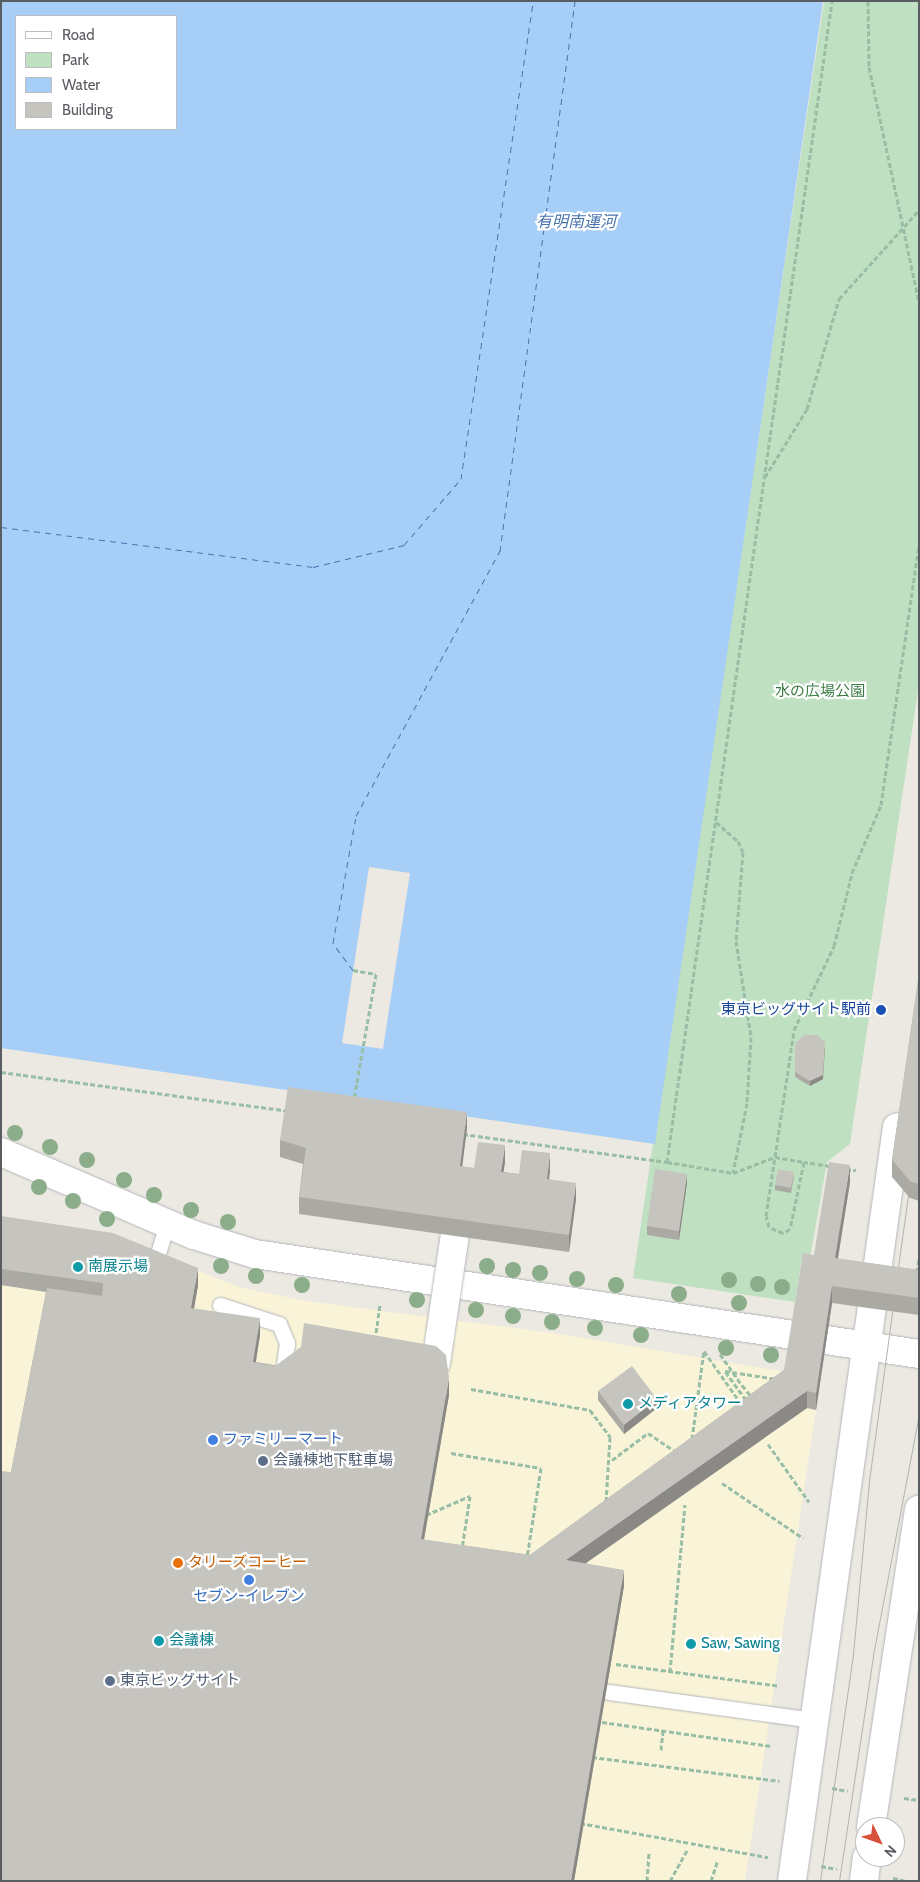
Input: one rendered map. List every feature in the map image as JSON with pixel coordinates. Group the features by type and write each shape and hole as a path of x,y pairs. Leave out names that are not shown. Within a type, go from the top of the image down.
{"street":[{"path":"785,1870 813,1720 900,1105"},
{"path":"1,1152 167,1223 274,1257 919,1354"},
{"path":"436,1363 455,1235"},
{"path":"873,1817 919,1510"}],"lane":[{"path":"159,1250 167,1223"},
{"path":"220,1305 279,1324 287,1343 283,1370"},
{"path":"609,1692 813,1720"}],"path":[{"path":"667,1162 832,1"},
{"path":"868,1 869,67 901,231 919,302"},
{"path":"764,480 807,409 839,299 919,210"},
{"path":"804,1162 790,1229 776,1231 766,1221 794,1030 834,946 852,873 882,805 919,546"},
{"path":"715,821 738,841 743,852 736,941 751,1037 747,1103 733,1173"},
{"path":"353,970 376,974 353,1103"},
{"path":"1,1072 292,1111"},
{"path":"459,1134 667,1162 733,1173 775,1157 856,1170 847,1175"},
{"path":"916,1275 919,1258"},
{"path":"375,1343 380,1303"},
{"path":"692,1442 704,1350 745,1410"},
{"path":"720,1354 726,1362 731,1369 737,1377 751,1396 746,1400 725,1371 734,1372 753,1375 781,1380"},
{"path":"471,1389 590,1410 610,1437 612,1460 605,1512"},
{"path":"612,1460 648,1433 680,1454"},
{"path":"768,1444 809,1502"},
{"path":"451,1453 541,1468 526,1560"},
{"path":"722,1483 803,1538"},
{"path":"422,1516 470,1496 461,1555"},
{"path":"670,1672 685,1505"},
{"path":"616,1664 780,1686"},
{"path":"602,1722 771,1746"},
{"path":"661,1750 663,1730"},
{"path":"581,1755 784,1782"},
{"path":"822,1787 851,1791"},
{"path":"900,1797 919,1800"},
{"path":"576,1823 785,1870"},
{"path":"670,1881 688,1849"},
{"path":"647,1881 649,1853"},
{"path":"712,1881 718,1860"},
{"path":"818,1865 866,1871 906,1881"}],"shaded area":[{"name":"東京ビッグサイト","path":"1,1223 114,1238 239,1287 306,1301 560,1334 785,1372 780,1404 816,1410 745,1881 1,1881"}],"green space":[{"name":"水の広場公園","path":"824,1 919,1 919,684 850,1144 827,1162 810,1258 802,1257 795,1302 633,1278"}],"water":[{"name":"有明南運河","path":"1,1 823,1 655,1144 1,1048"}],"pier":[{"path":"369,867 410,873 383,1049 342,1043"}],"building":[{"path":"919,974 919,1184 910,1181 892,1160"},
{"path":"804,1035 817,1035 825,1042 823,1075 810,1081 795,1072 795,1044"},
{"path":"288,1087 467,1112 460,1166 474,1168 478,1142 505,1145 501,1172 519,1174 522,1150 550,1153 547,1179 576,1183 569,1235 299,1197 306,1148 280,1140"},
{"name":"東京ビッグサイト","path":"829,1162 850,1165 835,1258 919,1270 919,1298 832,1286 816,1393 807,1391 566,1560 624,1570 571,1881 1,1881 1,1471 11,1472 47,1288 102,1296 103,1283 1,1269 1,1216 113,1233 198,1268 191,1308 260,1318 253,1362 275,1366 301,1347 304,1323 436,1346 446,1355 449,1378 421,1539 530,1555 784,1370 803,1253 814,1255"},
{"path":"655,1169 687,1174 679,1231 647,1226"},
{"path":"778,1169 794,1172 791,1188 775,1185"},
{"name":"メディアタワー","path":"632,1366 657,1399 624,1425 598,1391"}],"ferry route":[{"path":"1,527 313,567 404,545 461,479 533,1"},
{"path":"353,970 333,943 356,816 500,551 575,1"}],"tram line":[{"path":"896,1281 910,1182"},
{"path":"820,1881 853,1654 869,1481 894,1298"},
{"path":"839,1881 873,1655 919,1414"}],"place":[{"name":"東京ビッグサイト駅前","path":"881,1010"},
{"name":"南展示場","path":"78,1267"},
{"name":"メディアタワー","path":"628,1404"},
{"name":"ファミリーマート","path":"213,1440"},
{"name":"会議棟地下駐車場","path":"263,1461"},
{"name":"タリーズコーヒー","path":"178,1563"},
{"name":"セブン-イレブン","path":"249,1580"},
{"name":"会議棟","path":"159,1641"},
{"name":"Saw, Sawing","path":"691,1644"},
{"name":"東京ビッグサイト","path":"110,1681"}]}
